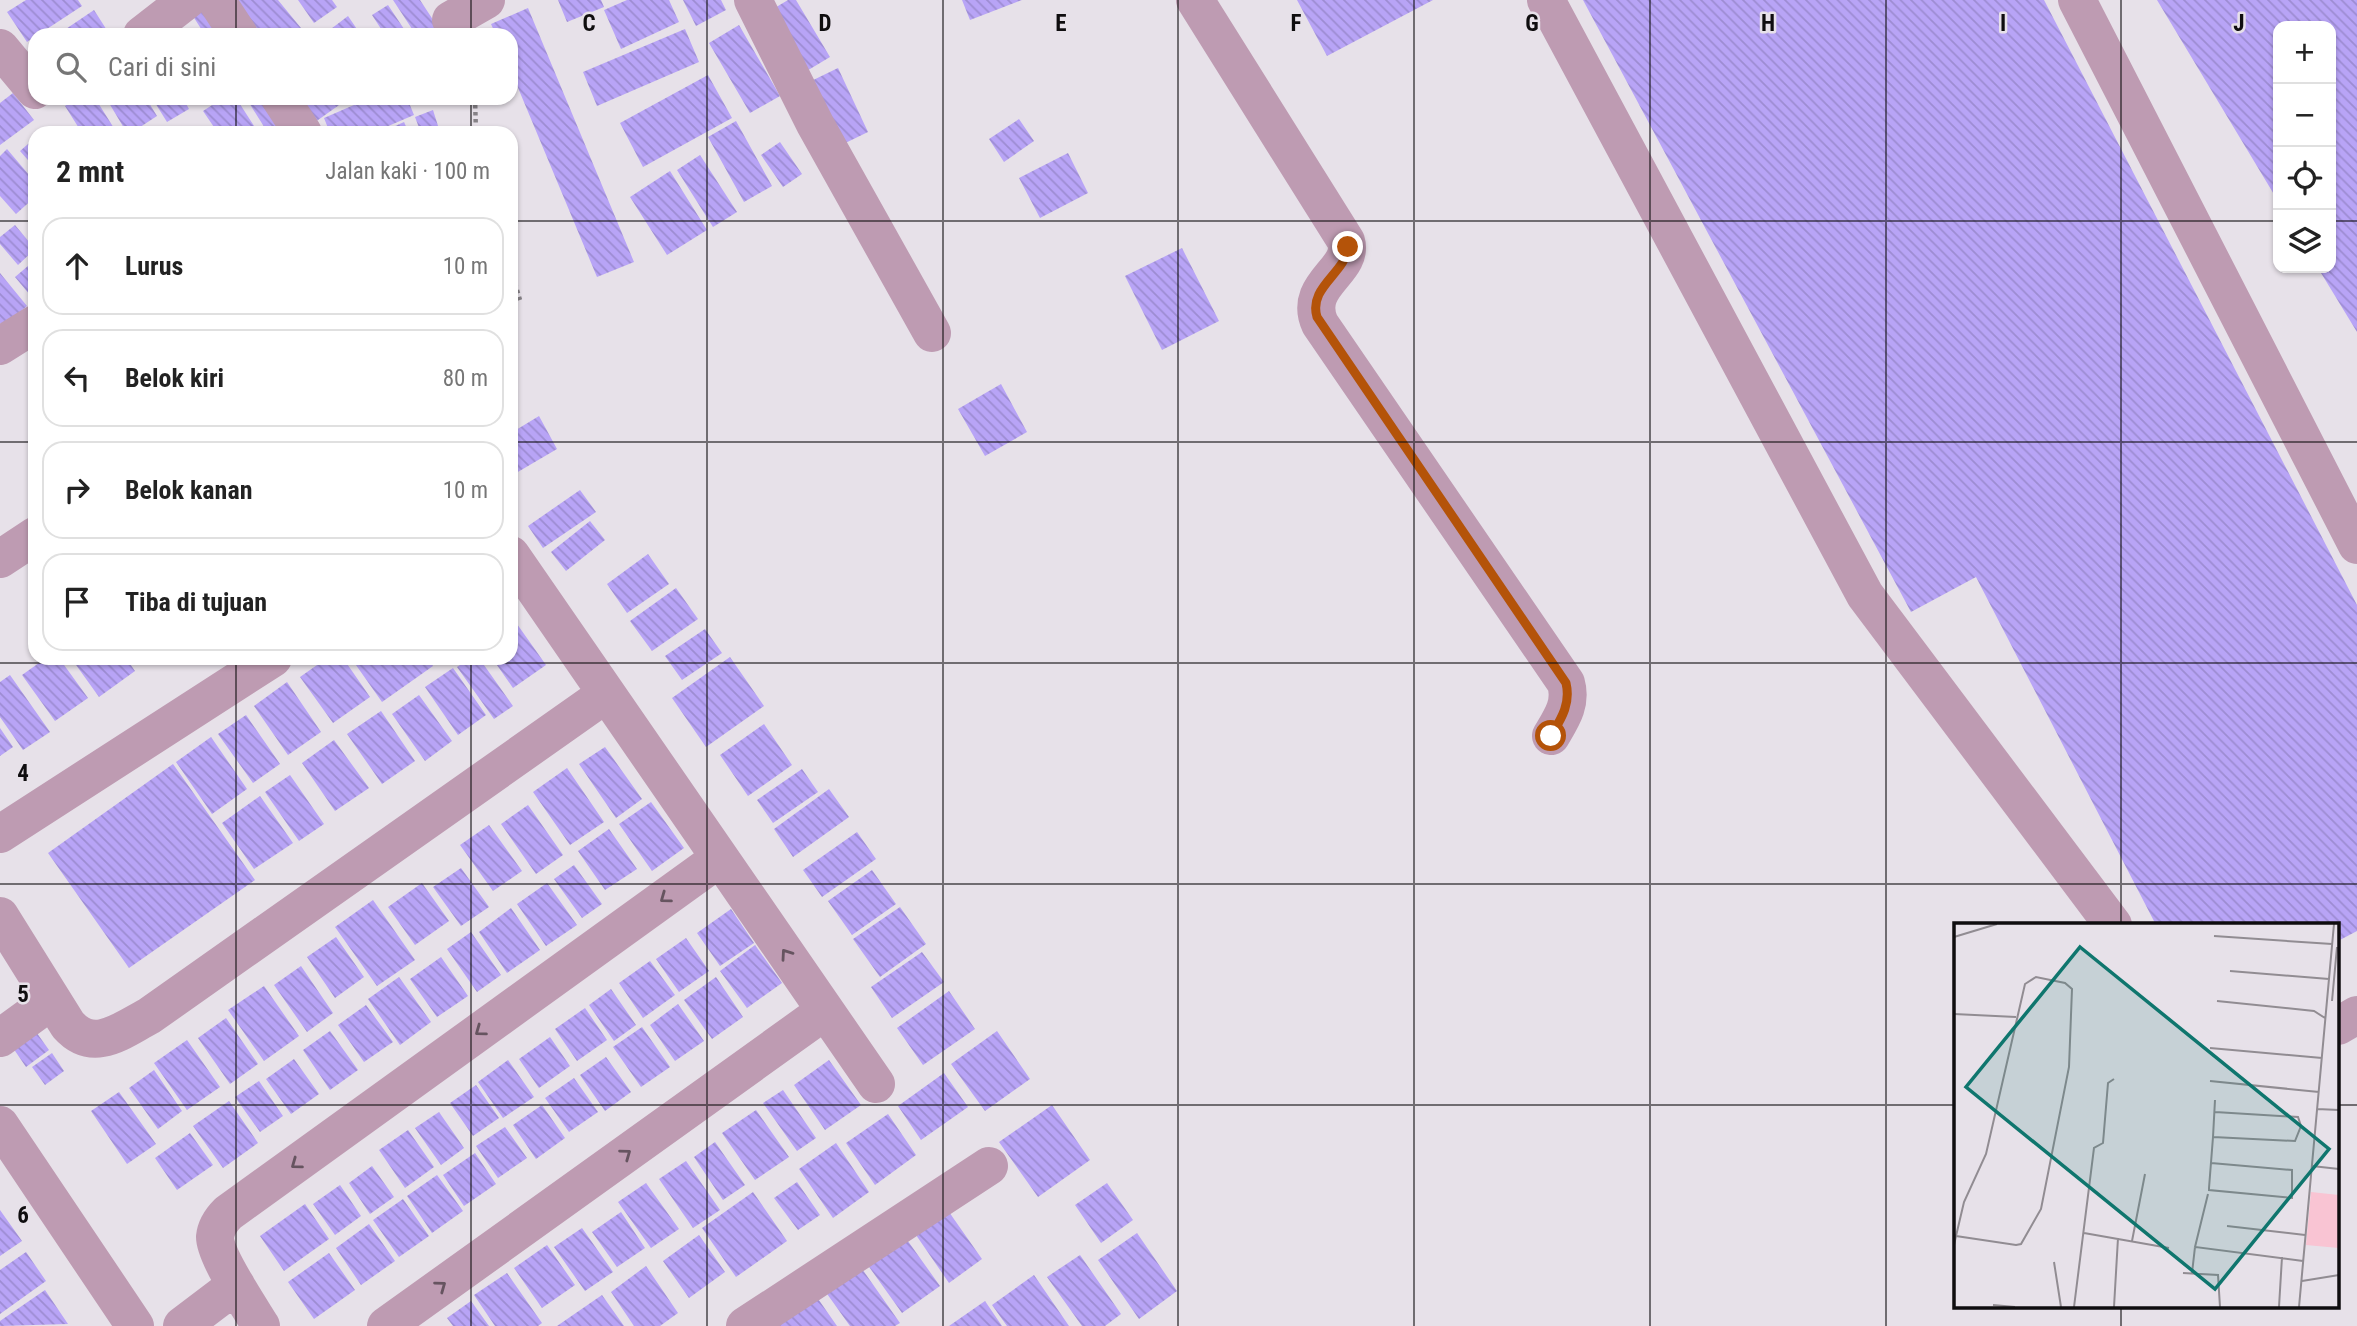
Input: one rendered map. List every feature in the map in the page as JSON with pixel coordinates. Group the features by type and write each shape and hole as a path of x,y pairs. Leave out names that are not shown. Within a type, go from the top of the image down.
{"street":[{"path":"151,28 187,0"},
{"path":"216,0 234,28"},
{"path":"451,20 486,0"},
{"path":"753,0 815,124 932,333"},
{"path":"1195,0 1346,242 1346,256 1322,288 1315,304 1320,324 1566,683 1569,694 1566,712 1551,736"},
{"path":"1546,0 1866,595 2112,923"},
{"path":"2077,0 2357,545"},
{"path":"0,48 28,82"},
{"path":"285,105 298,126"},
{"path":"0,346 28,328"},
{"path":"0,559 28,541"},
{"path":"518,565 876,1084"},
{"path":"0,834 263,665"},
{"path":"3,929 75,1033 94,1040 108,1037 149,1016 606,694 608,696"},
{"path":"261,1326 236,1285 216,1243 217,1228 228,1213 720,859"},
{"path":"0,1038 51,1001"},
{"path":"386,1326 825,1011"},
{"path":"2340,1025 2357,1016"},
{"path":"5,1144 135,1326"},
{"path":"745,1326 989,1166"},
{"path":"182,1326 236,1285"}],"path":[{"path":"475,105 476,126"},
{"path":"518,293 520,300"}],"building":[{"path":"26,0 78,0 82,6 48,28 28,28 27,42 7,12"},
{"path":"210,0 229,28 201,28 191,13"},
{"path":"228,0 278,0 301,28 250,28"},
{"path":"298,0 332,0 337,7 314,23"},
{"path":"393,0 420,0 438,28 411,28"},
{"path":"558,0 601,0 604,7 567,22"},
{"path":"627,0 669,0 679,22 621,49 604,10"},
{"path":"683,0 721,0 726,10 696,26"},
{"path":"788,0 796,0 830,57 800,75 763,15"},
{"path":"962,0 1022,0 970,20"},
{"path":"1297,0 1433,0 1327,56"},
{"path":"1583,0 2044,0 2357,605 2357,931 2340,940 2340,923 2155,923 1976,577 1911,612"},
{"path":"2157,0 2357,0 2357,332 2321,273 2336,273 2336,21 2273,21 2273,193"},
{"path":"388,5 403,28 380,28 372,15"},
{"path":"528,8 634,262 597,277 518,88 518,28 493,28 491,24"},
{"path":"94,10 106,28 67,28"},
{"path":"348,16 356,28 332,28"},
{"path":"739,25 780,96 750,113 709,43"},
{"path":"685,29 699,62 597,106 583,72"},
{"path":"838,68 868,132 833,149 803,85"},
{"path":"708,75 732,118 643,167 620,123"},
{"path":"13,93 34,120 0,145 0,103"},
{"path":"99,105 113,126 78,126 65,106"},
{"path":"110,105 150,105 157,116 142,126 123,126"},
{"path":"156,105 187,105 189,109 167,122"},
{"path":"212,105 241,105 254,126 213,126 203,111"},
{"path":"250,105 275,105 287,123 283,126 264,126"},
{"path":"296,105 339,105 311,125"},
{"path":"354,105 410,105 414,115 388,126 327,126 324,118"},
{"path":"433,110 438,126 418,126 415,117"},
{"path":"1019,119 1034,141 1004,162 989,139"},
{"path":"736,121 772,186 744,202 708,137"},
{"path":"780,142 802,174 783,187 761,155"},
{"path":"28,144 28,160 20,151"},
{"path":"7,149 28,174 28,203 16,214 0,196 0,156"},
{"path":"1068,153 1088,193 1040,218 1019,178"},
{"path":"700,155 737,212 713,227 677,170"},
{"path":"670,171 707,230 667,255 630,197"},
{"path":"15,225 28,241 28,256 18,265 0,244 0,237"},
{"path":"1182,248 1219,321 1162,350 1125,276"},
{"path":"28,266 28,293 15,277"},
{"path":"0,273 27,306 3,326 0,323"},
{"path":"1001,384 1027,432 985,456 958,409"},
{"path":"539,416 557,449 518,472 518,429"},
{"path":"580,490 596,512 543,548 528,526"},
{"path":"590,521 605,540 566,571 551,552"},
{"path":"648,554 669,584 627,613 607,584"},
{"path":"676,588 698,619 652,651 630,621"},
{"path":"518,625 546,665 513,688 497,665 518,665"},
{"path":"705,629 722,653 682,680 665,656"},
{"path":"730,657 764,706 706,747 672,698"},
{"path":"36,665 64,665 88,698 55,721 22,675"},
{"path":"76,665 131,665 135,671 99,697"},
{"path":"317,665 348,665 370,697 333,723 300,677"},
{"path":"356,665 432,665 433,666 382,702"},
{"path":"484,665 513,706 494,719 457,667"},
{"path":"453,668 486,715 458,735 425,687"},
{"path":"10,675 50,732 23,750 0,717 0,682"},
{"path":"287,682 321,732 288,755 254,706"},
{"path":"419,695 452,741 425,761 392,714"},
{"path":"381,711 415,761 382,784 347,734"},
{"path":"246,715 280,764 253,783 218,734"},
{"path":"764,724 792,765 748,796 720,755"},
{"path":"0,728 13,747 0,756"},
{"path":"211,737 247,789 212,814 176,762"},
{"path":"334,740 369,788 335,811 302,763"},
{"path":"605,747 642,799 616,818 579,764"},
{"path":"173,764 255,880 129,968 48,853"},
{"path":"567,768 604,822 570,845 533,792"},
{"path":"802,769 818,792 773,823 757,800"},
{"path":"290,775 324,824 299,841 265,792"},
{"path":"829,789 849,817 793,857 774,829"},
{"path":"260,796 293,843 254,869 222,823"},
{"path":"651,802 684,848 652,871 619,824"},
{"path":"528,805 563,855 536,874 501,824"},
{"path":"489,825 522,871 493,891 460,845"},
{"path":"609,829 637,869 605,890 578,851"},
{"path":"857,832 876,859 822,897 803,870"},
{"path":"574,865 602,904 582,918 554,879"},
{"path":"461,868 489,907 461,926 433,887"},
{"path":"872,870 896,904 852,935 828,901"},
{"path":"422,883 449,921 415,945 388,907"},
{"path":"547,883 577,925 546,946 517,904"},
{"path":"373,900 415,960 377,986 335,927"},
{"path":"900,907 926,944 880,977 853,939"},
{"path":"511,908 540,950 507,973 479,932"},
{"path":"731,909 754,943 720,966 697,933"},
{"path":"471,932 501,975 477,992 447,949"},
{"path":"336,937 364,977 335,998 307,957"},
{"path":"686,938 709,971 679,992 656,959"},
{"path":"755,945 782,983 747,1008 720,971"},
{"path":"922,952 944,982 892,1018 871,987"},
{"path":"441,957 468,996 437,1017 410,979"},
{"path":"650,961 675,995 643,1018 619,983"},
{"path":"301,966 333,1013 307,1032 274,985"},
{"path":"399,977 431,1022 400,1045 368,999"},
{"path":"716,977 743,1017 712,1039 684,1000"},
{"path":"264,986 299,1036 264,1061 228,1010"},
{"path":"611,989 636,1025 614,1041 589,1005"},
{"path":"949,991 975,1029 923,1065 897,1028"},
{"path":"678,1004 704,1041 675,1061 650,1025"},
{"path":"366,1005 393,1042 364,1062 338,1025"},
{"path":"585,1008 607,1040 577,1061 555,1029"},
{"path":"226,1018 258,1064 230,1084 198,1038"},
{"path":"642,1027 670,1067 641,1087 613,1047"},
{"path":"34,1029 49,1050 26,1067 11,1045"},
{"path":"330,1031 358,1070 330,1090 303,1050"},
{"path":"997,1031 1030,1079 985,1111 951,1064"},
{"path":"550,1037 570,1066 539,1088 519,1059"},
{"path":"187,1040 220,1087 187,1110 154,1063"},
{"path":"52,1053 64,1071 45,1085 32,1067"},
{"path":"606,1057 631,1092 605,1111 580,1075"},
{"path":"294,1059 319,1094 291,1114 266,1079"},
{"path":"508,1060 534,1097 503,1118 478,1082"},
{"path":"829,1060 861,1105 825,1130 794,1085"},
{"path":"154,1070 182,1111 158,1129 129,1088"},
{"path":"944,1073 968,1107 921,1140 898,1106"},
{"path":"574,1078 598,1112 569,1132 545,1098"},
{"path":"259,1081 283,1116 260,1132 235,1097"},
{"path":"476,1085 499,1118 473,1136 450,1103"},
{"path":"783,1090 816,1138 797,1151 763,1103"},
{"path":"119,1092 156,1144 127,1164 91,1111"},
{"path":"229,1101 258,1143 223,1168 193,1126"},
{"path":"542,1105 565,1138 536,1159 513,1125"},
{"path":"1052,1105 1090,1160 1038,1197 999,1142"},
{"path":"756,1110 789,1157 755,1180 722,1133"},
{"path":"439,1112 464,1148 441,1165 415,1128"},
{"path":"888,1114 916,1155 875,1185 846,1143"},
{"path":"505,1127 527,1158 498,1178 476,1146"},
{"path":"408,1130 434,1167 405,1188 379,1150"},
{"path":"190,1133 213,1165 177,1190 155,1158"},
{"path":"715,1142 745,1185 723,1200 694,1157"},
{"path":"836,1143 869,1192 833,1218 799,1169"},
{"path":"475,1153 496,1184 464,1206 443,1175"},
{"path":"686,1161 720,1210 693,1228 659,1179"},
{"path":"372,1166 394,1197 370,1214 349,1183"},
{"path":"437,1175 463,1211 432,1233 407,1196"},
{"path":"797,1182 820,1215 798,1230 774,1198"},
{"path":"646,1183 679,1229 651,1248 618,1202"},
{"path":"1107,1183 1133,1220 1101,1243 1075,1205"},
{"path":"340,1185 361,1216 335,1235 313,1204"},
{"path":"753,1192 787,1241 736,1277 702,1228"},
{"path":"403,1199 429,1236 399,1257 373,1220"},
{"path":"305,1204 329,1239 284,1271 260,1236"},
{"path":"0,1210 22,1241 0,1256"},
{"path":"621,1212 645,1248 617,1267 592,1232"},
{"path":"949,1212 982,1259 949,1283 916,1235"},
{"path":"369,1224 395,1261 361,1285 336,1248"},
{"path":"582,1228 613,1272 585,1291 554,1247"},
{"path":"1137,1233 1177,1291 1139,1319 1098,1260"},
{"path":"699,1235 725,1272 689,1298 663,1261"},
{"path":"905,1237 940,1286 902,1313 867,1264"},
{"path":"547,1245 575,1285 542,1308 514,1268"},
{"path":"26,1252 46,1281 0,1314 0,1270"},
{"path":"329,1253 355,1290 314,1319 288,1282"},
{"path":"1080,1255 1121,1314 1105,1326 1082,1326 1047,1277"},
{"path":"646,1266 678,1313 660,1326 634,1326 611,1292"},
{"path":"860,1266 900,1323 895,1326 850,1326 825,1291"},
{"path":"507,1273 542,1323 538,1326 495,1326 474,1295"},
{"path":"1034,1275 1069,1326 1007,1326 992,1305"},
{"path":"45,1290 68,1324 0,1326 0,1321"},
{"path":"814,1293 837,1326 766,1326"},
{"path":"602,1295 624,1326 557,1326"},
{"path":"471,1301 489,1326 453,1326 447,1318"},
{"path":"985,1301 1002,1326 949,1326"}],"route":[{"path":"1348,247 1346,256 1317,299 1317,317 1566,683 1569,694 1566,712 1551,736"}]}
